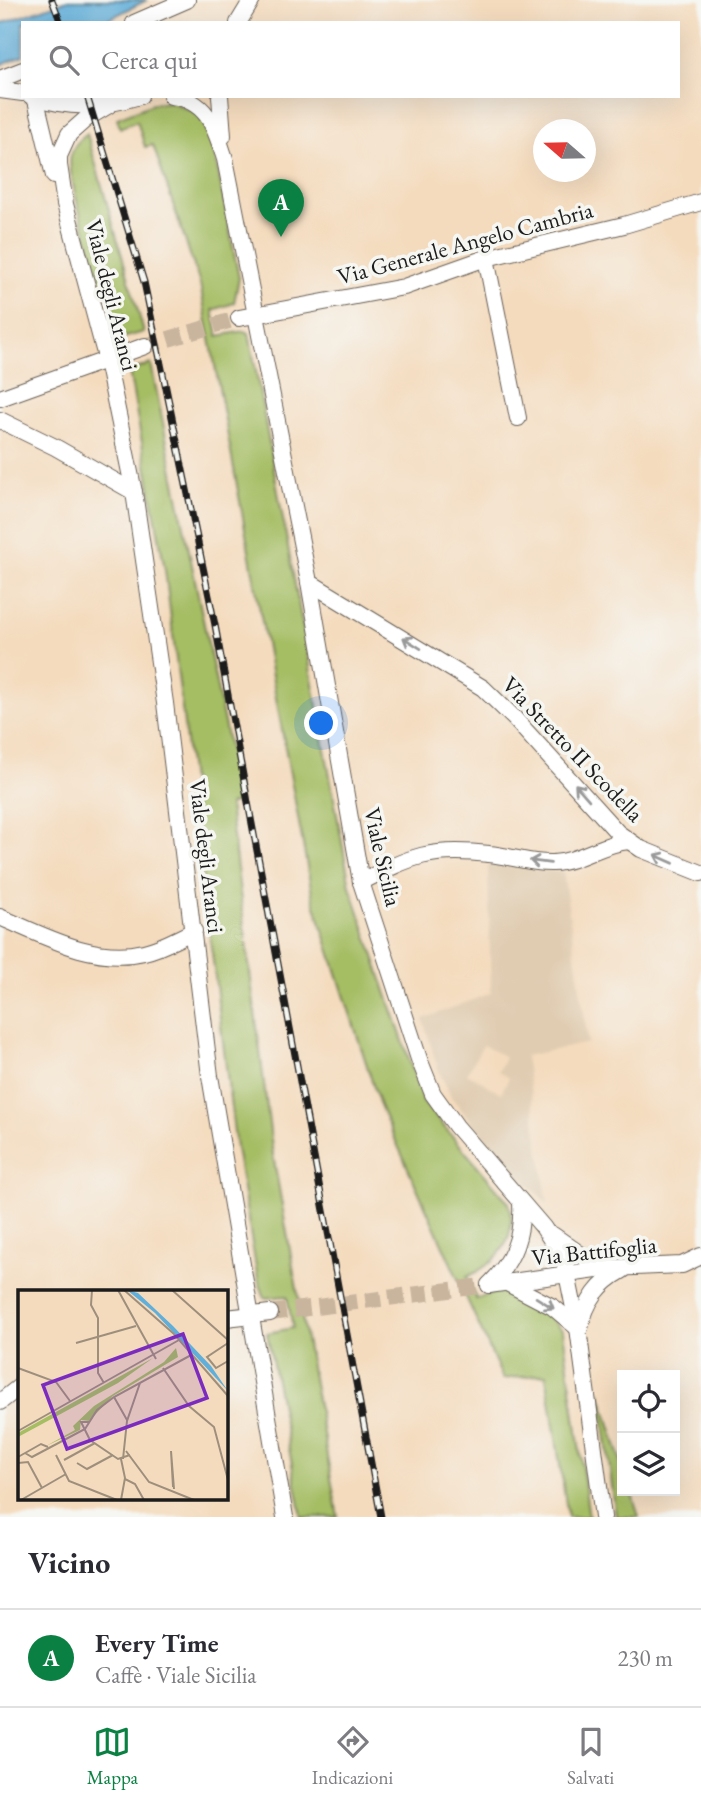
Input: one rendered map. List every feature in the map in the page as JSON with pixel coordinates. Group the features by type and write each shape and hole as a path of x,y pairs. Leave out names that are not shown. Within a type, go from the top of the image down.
{"street":[{"path":"139,21 187,0"},
{"path":"236,21 239,0"},
{"path":"237,21 252,0"},
{"path":"0,79 21,71"},
{"path":"0,90 21,94"},
{"path":"32,98 51,167 65,204"},
{"path":"38,98 69,107 109,105 133,98"},
{"path":"179,98 192,101 208,114 225,159"},
{"path":"219,98 225,159"},
{"path":"65,204 59,165 63,144 88,118 109,105"},
{"name":"Viale Sicilia","path":"225,159 258,314 309,582 361,882 426,1079 450,1118 543,1227 569,1273 603,1517"},
{"name":"Via Generale Angelo Cambria","path":"239,318 377,293 486,258 624,225 701,202"},
{"name":"Viale degli Aranci","path":"65,204 107,361 134,492 165,703 210,1076 261,1314 285,1517"},
{"path":"486,258 518,418"},
{"path":"0,398 145,346"},
{"path":"0,420 55,447 134,492"},
{"name":"Via Stretto II Scodella","path":"309,582 350,604 491,695 618,833 629,841 701,873"},
{"path":"361,882 406,859 434,851 489,854 554,863 601,846 629,841"},
{"path":"0,918 78,949 115,955 143,952 194,931"},
{"name":"Via Battifoglia","path":"521,1203 522,1218 516,1248 500,1274 489,1285 569,1273 682,1265 701,1256"},
{"path":"543,1227 590,1261 618,1268"},
{"path":"507,1283 545,1303 578,1333 595,1291 618,1268"},
{"path":"228,1318 261,1314"},
{"path":"0,1402 18,1388"}],"shaded area":[{"path":"488,864 563,872 588,1043 525,1056 548,1204 499,1155 452,1098 438,1069 423,1019 491,993","holes":["483,1045 505,1057 498,1071 509,1078 501,1093 467,1073"]}],"green space":[{"path":"171,102 197,113 210,131 239,278 234,303 213,310 218,336 244,331 249,333 350,886 424,1103 509,1203 511,1228 503,1248 488,1264 467,1277 476,1299 500,1291 512,1293 536,1306 563,1331 589,1517 568,1517 546,1374 503,1379 380,1106 313,899 200,284 153,145 145,147 137,121 120,128 117,118 155,103"},
{"path":"87,134 144,332 122,338 89,245 74,190 71,155 73,148"},
{"path":"151,364 240,801 229,805 273,1155 338,1517 302,1517 267,1333 293,1328 287,1296 265,1298 258,1279 236,1148 165,570 129,371"},
{"path":"600,1392 617,1448 617,1496 633,1496 639,1517 616,1517"}],"water":[{"path":"68,0 147,0 105,21 21,21 21,56 0,65 0,24"}],"tunnel":[{"path":"145,346 239,318"},
{"path":"270,1313 489,1285"}],"railway":[{"path":"52,0 60,21"},
{"path":"88,98 144,282 215,625 381,1517"}],"place":[{"name":"Every Time","path":"281,237"}]}
